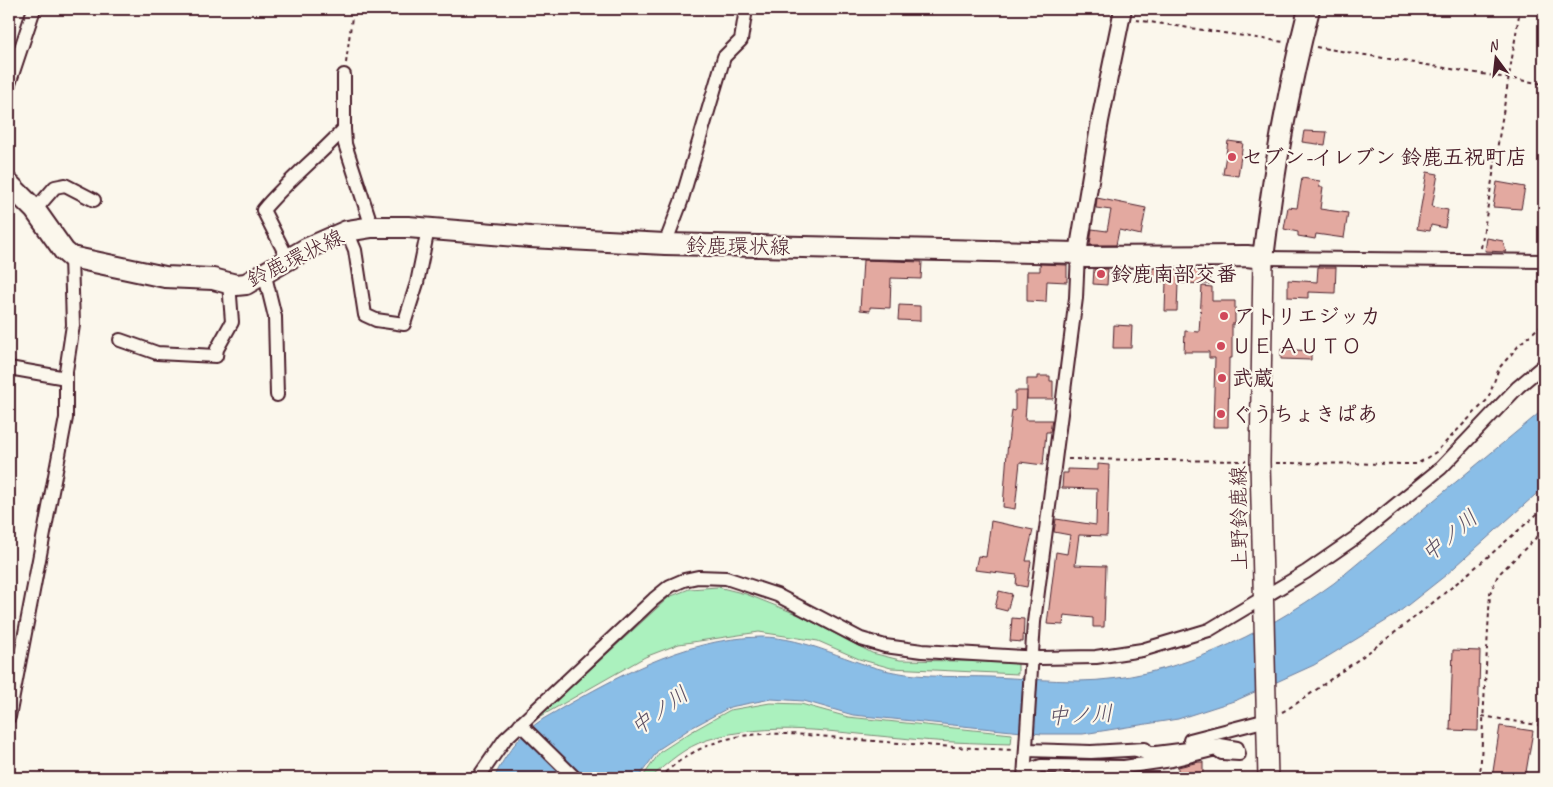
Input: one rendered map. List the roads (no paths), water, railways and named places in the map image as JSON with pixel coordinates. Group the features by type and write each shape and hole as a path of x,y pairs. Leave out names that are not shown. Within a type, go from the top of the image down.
{"main road":[{"path":"1263,258 1274,180 1299,45 1309,9"},
{"path":"9,184 35,210 64,251 71,256"},
{"name":"鈴鹿環状線","path":"71,256 165,277 213,279 236,285 246,284 288,259 347,232 372,227 428,228 665,244 1078,253 1085,257 1247,256 1263,258"},
{"name":"上野鈴鹿線","path":"1263,258 1260,462 1268,778"}],"street":[{"path":"9,84 34,9"},
{"path":"665,244 681,202 724,57 741,40 746,9"},
{"path":"1024,778 1044,536 1056,459 1076,298 1078,253 1100,121 1122,13"},
{"path":"344,75 345,144 372,227"},
{"path":"288,259 263,210 295,175 318,157 344,129"},
{"path":"35,210 55,187 65,185 94,200"},
{"path":"347,232 355,250 365,314 376,320 404,324 418,283 428,228"},
{"path":"9,717 66,418 66,378 73,325 71,256"},
{"path":"1263,258 1544,261"},
{"path":"264,272 275,317 277,395"},
{"path":"120,340 157,352 216,356 217,349 232,322 229,282"},
{"path":"478,778 492,754 520,724 616,637 654,598 670,586 698,577 726,578 751,585 777,595 861,639 885,646 922,651 1035,658 1096,657 1142,650 1209,630 1264,600 1355,538 1441,468 1518,387 1544,365"},
{"path":"9,368 66,378"},
{"path":"1027,748 1092,752 1137,750 1220,734 1267,720"},
{"path":"520,724 575,778"},
{"path":"1033,778 1035,768 1041,766 1124,767 1172,760 1216,749 1222,753 1239,754 1237,748 1220,745 1156,753 1146,753 1137,750"}],"water":[{"name":"中ノ川","path":"1544,409 1544,487 1446,575 1394,616 1314,665 1237,700 1178,719 1083,734 1042,734 853,715 804,701 771,699 730,707 691,728 659,749 638,778 494,778 503,760 514,745 527,731 543,719 594,690 647,664 675,653 732,639 761,637 795,641 877,668 906,674 930,676 1079,681 1113,679 1147,673 1180,664 1213,652 1276,621 1334,583"}],"place":[{"name":"セブン-イレブン 鈴鹿五祝町店","path":"1232,157"},
{"name":"鈴鹿南部交番","path":"1101,274"},
{"name":"アトリエジッカ","path":"1224,316"},
{"name":"ＵＥ ＡＵＴＯ","path":"1221,346"},
{"name":"武蔵","path":"1222,378"},
{"name":"ぐうちょきぱあ","path":"1221,414"}]}
